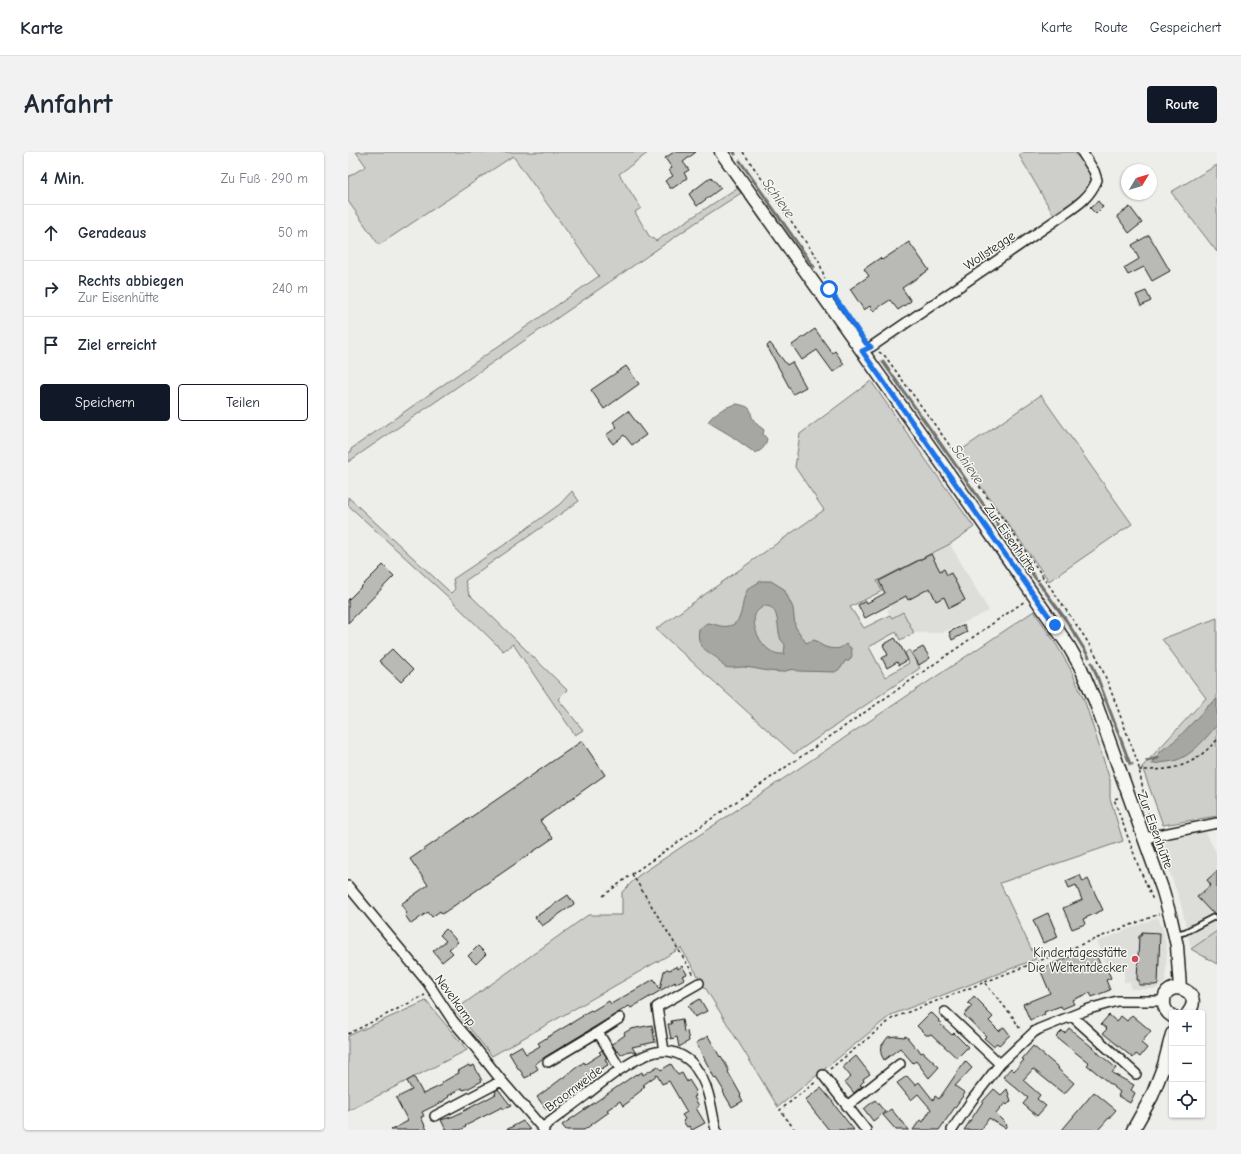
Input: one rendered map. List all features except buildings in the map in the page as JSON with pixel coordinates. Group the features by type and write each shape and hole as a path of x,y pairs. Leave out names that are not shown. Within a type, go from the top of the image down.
{"street":[{"name":"Zur Eisenhütte","path":"721,152 866,349 1068,645 1083,672 1095,701 1163,891 1178,946 1180,988"},
{"name":"Wollstegge","path":"866,349 1050,225 1085,199 1093,189 1096,180 1094,171 1082,152"},
{"path":"1144,838 1217,824"},
{"name":"Nevelkamp","path":"348,886 428,983 453,1021 543,1129"},
{"path":"699,983 657,1007 664,1051 688,1059 697,1069 710,1096 716,1130"},
{"path":"1169,1014 1166,1012 1163,1001 1165,995 1174,988 1185,990 1189,994 1192,999 1190,1010"},
{"path":"952,1130 972,1100 1000,1064 1039,1029 1089,1009 1117,1001 1163,1001"},
{"path":"945,1012 1000,1064"},
{"path":"1072,1016 1136,1074"},
{"path":"548,1062 620,1018"},
{"name":"Braomweide","path":"598,1032 620,1069"},
{"path":"1133,1130 1152,1096 1164,1065 1169,1046"},
{"name":"Braomweide","path":"543,1129 620,1069 647,1055 664,1051"},
{"path":"847,1106 900,1064"},
{"path":"823,1075 866,1130"},
{"path":"435,1116 501,1080"}],"lane":[{"path":"1175,935 1185,932 1214,917"}],"path":[{"path":"743,152 819,260 825,281"},
{"path":"866,349 885,356 1008,526 1097,657 1136,756 1143,790 1114,799 1138,865 1154,900"},
{"path":"603,896 632,874 1025,601 1028,587"},
{"path":"1139,770 1164,770 1181,765 1195,759 1217,740"},
{"path":"632,874 699,983"},
{"path":"795,1130 780,1110 893,1018 1159,914"},
{"path":"985,983 1012,1016 1026,1040"},
{"path":"348,1034 425,995"}],"shaded area":[{"path":"356,152 649,152 619,174 641,208 635,212 649,236 656,241 737,188 741,193 348,462 348,453 352,451 351,449 599,276 513,156 379,245 348,201 348,177 366,166"},
{"path":"1025,152 1073,152 1087,166 1090,176 1089,183 1080,196 1053,214 1019,155"},
{"path":"1217,165 1217,252 1171,192"},
{"path":"871,381 974,527 950,544 877,581 882,591 850,607 864,628 890,615 892,618 903,612 914,633 900,640 896,632 869,647 885,677 909,663 905,653 909,650 920,668 794,754 656,629 824,510 795,467 800,434"},
{"path":"1041,395 1132,524 1049,581 957,453"},
{"path":"737,404 750,409 753,419 764,430 763,434 767,439 763,448 755,453 730,435 708,422 721,410"},
{"path":"572,491 579,501 465,581 469,594 567,690 558,699 583,730 575,735 513,644 503,651 447,596 348,505 348,497 451,593 455,589 453,579 507,543 560,504"},
{"path":"950,544 989,611 942,633 914,633 903,612 892,618 887,610 891,607 877,581"},
{"path":"761,581 771,581 784,589 793,608 795,626 806,643 813,640 827,648 834,649 840,648 846,644 851,648 852,653 849,661 845,661 841,668 835,672 798,671 793,669 776,672 744,667 730,668 725,667 718,659 702,647 698,635 699,629 707,623 723,626 734,624 740,616 748,589","holes":["764,606 769,607 776,613 781,640 785,645 784,654 777,654 770,651 762,642 756,631 754,620 756,614"]},
{"path":"1034,611 1070,668 1085,702 1110,780 1110,798 1123,841 1000,883 1036,959 891,1015 778,1107 681,948 492,1056 455,1010 588,915 622,915 622,892 638,876"},
{"path":"1217,618 1217,816 1163,825 1142,767 1206,698 1162,639"},
{"path":"1217,699 1217,725 1198,746 1181,759 1152,764 1161,751 1177,739 1208,706"},
{"path":"1205,832 1217,854 1217,931 1191,949 1181,904 1159,842"},
{"name":"Kindertagesstätte Die Weltentdecker","path":"1158,917 1164,933 1167,952 1165,982 1156,989 1131,989 1130,982 1124,982 1124,969 1107,969 1097,942"},
{"path":"1217,931 1217,964 1191,949"},
{"path":"426,1001 467,1050 348,1111 348,1036"}],"waterway":[{"name":"Schieve","path":"740,161 814,267"},
{"name":"Schieve","path":"883,362 1036,579"},
{"name":"Schieve","path":"1039,583 1066,620 1089,657"},
{"name":"Schieve","path":"1092,663 1130,764 1132,764"},
{"name":"Schieve","path":"1147,761 1158,758"}],"place":[{"name":"Kindertagesstätte Die Weltentdecker","path":"1135,959"}],"route":[{"path":"829,289 866,343 871,347 862,351 1055,625"}]}
